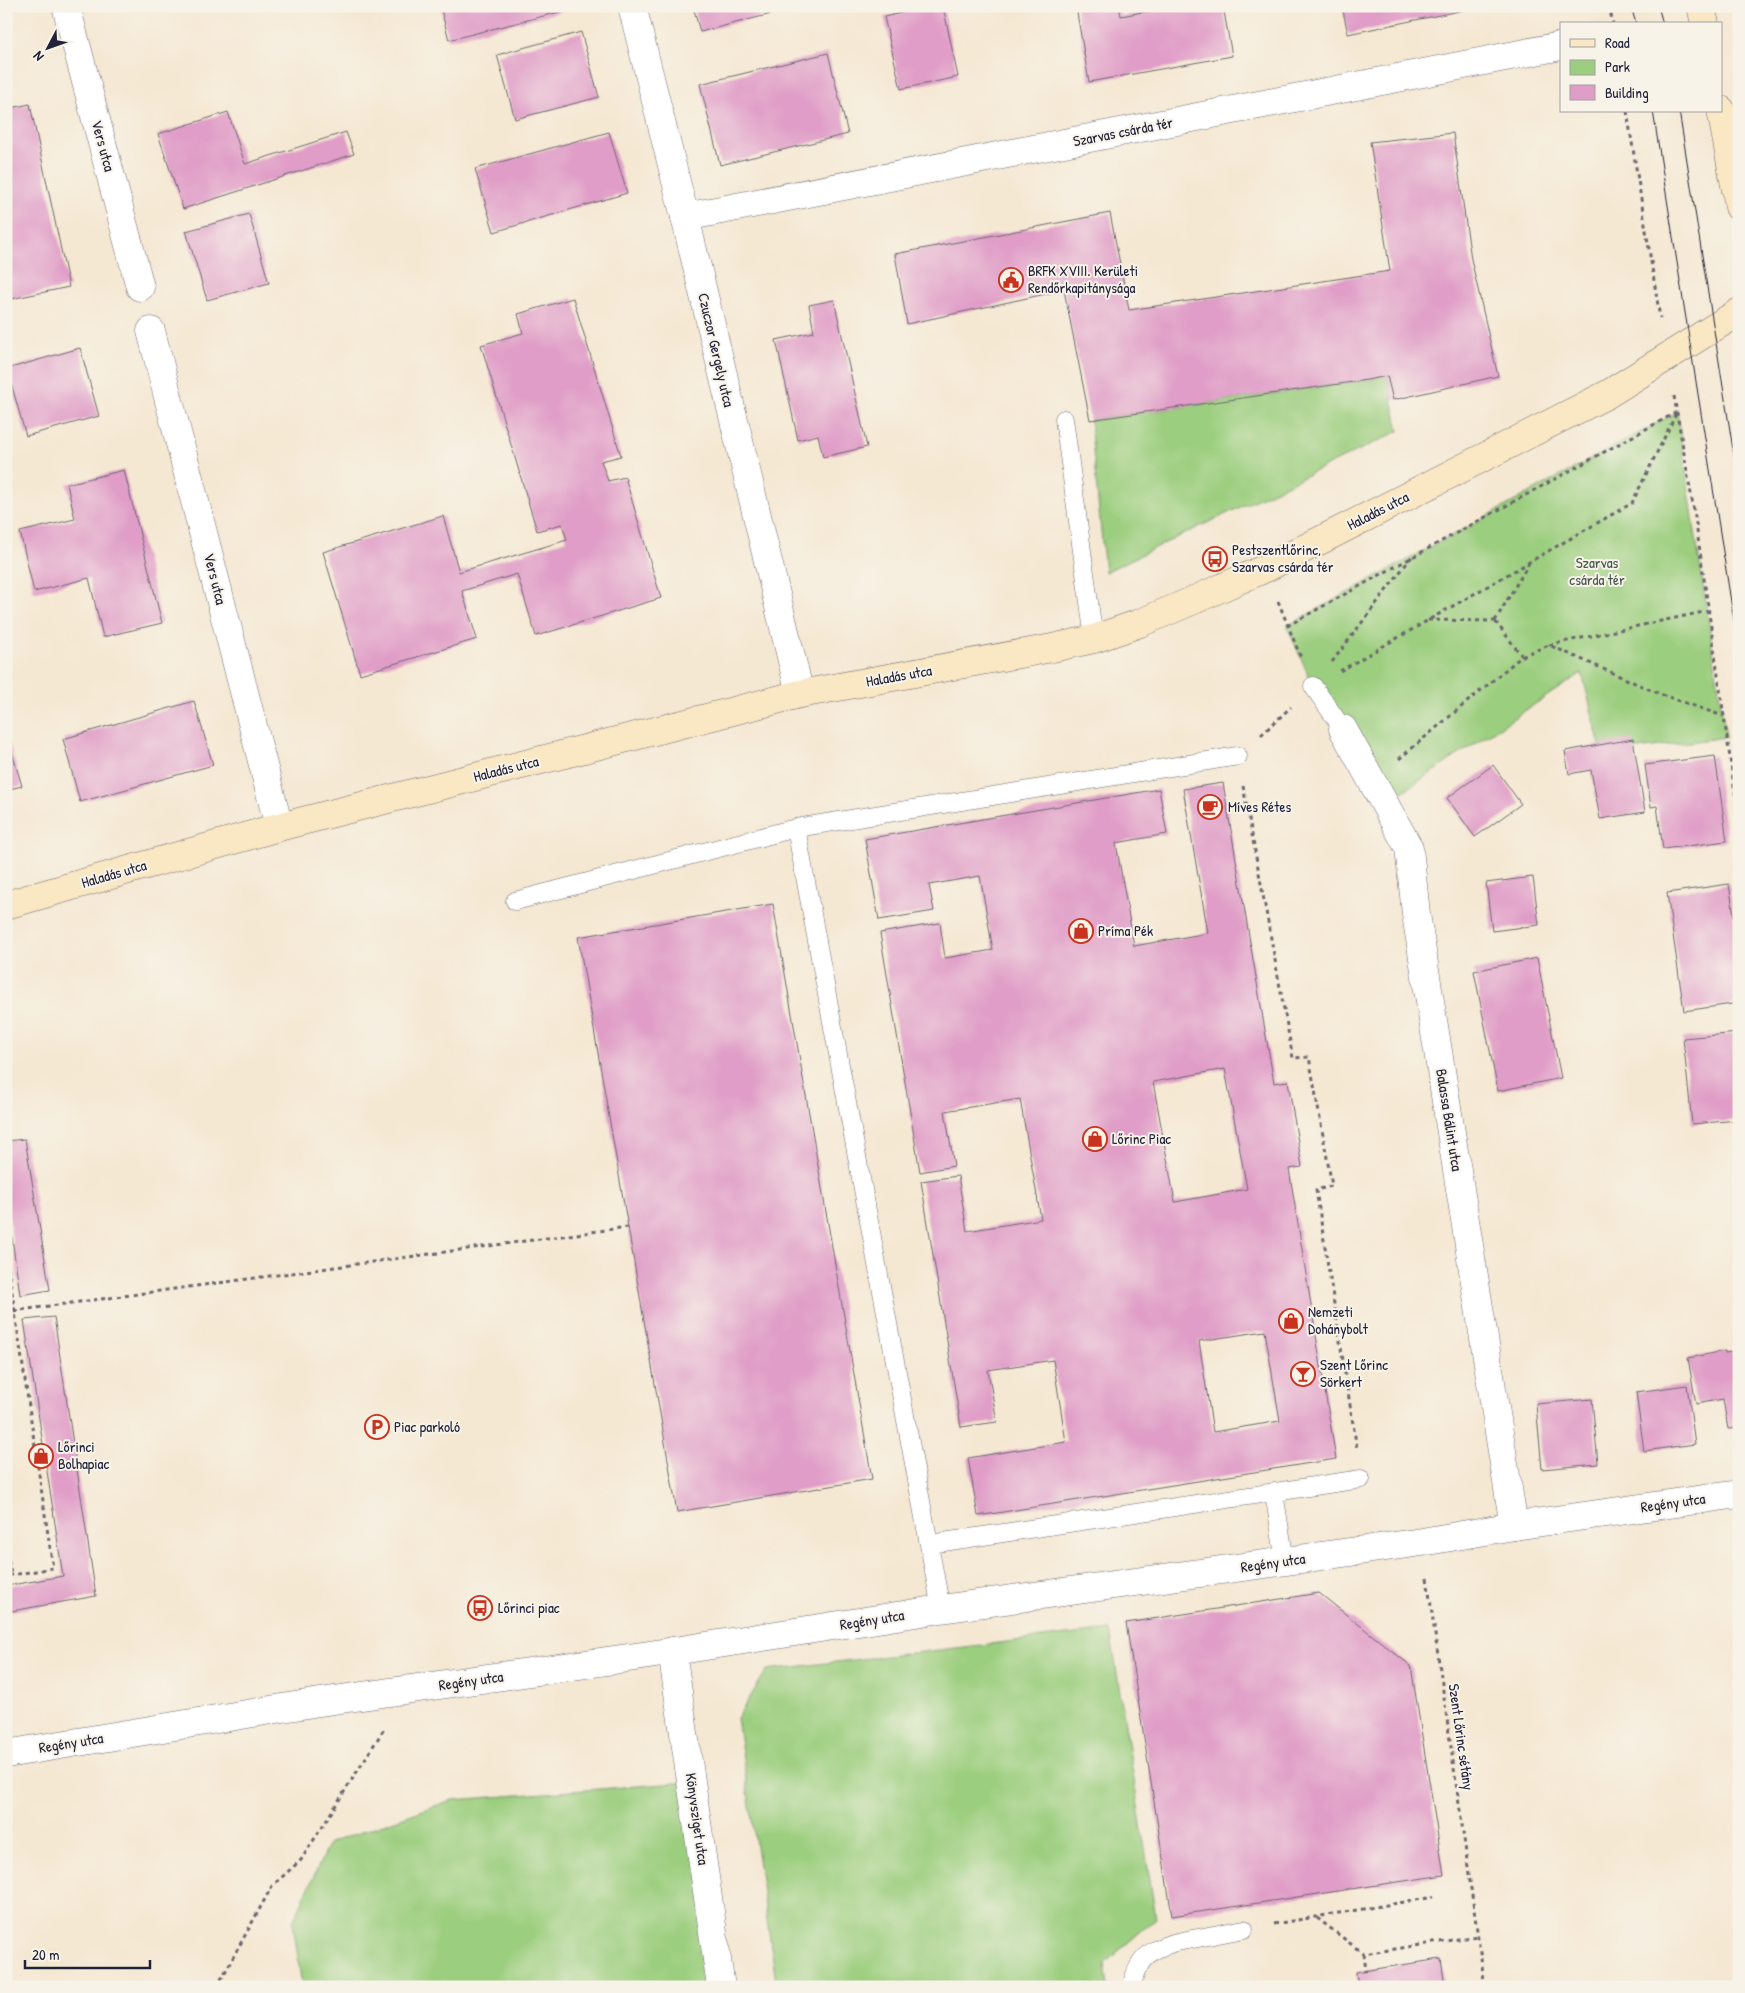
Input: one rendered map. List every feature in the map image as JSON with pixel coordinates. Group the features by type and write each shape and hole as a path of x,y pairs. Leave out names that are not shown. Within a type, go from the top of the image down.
{"main road":[{"path":"1701,6 1704,22"},
{"path":"1721,112 1739,208"},
{"name":"Haladás utca","path":"6,905 279,827 800,694 1094,639 1140,623 1266,568 1608,394 1739,312"}],"street":[{"name":"Vers utca","path":"66,6 140,287"},
{"name":"Czuczor Gergely utca","path":"632,6 800,694"},
{"name":"Szarvas csárda tér","path":"685,217 1560,46"},
{"name":"Vers utca","path":"152,331 279,827"},
{"name":"Balassa Bálint utca","path":"1343,729 1408,848 1416,914 1514,1526"},
{"name":"Regény utca","path":"6,1754 312,1703 941,1610 1422,1542 1514,1526 1739,1494"},
{"name":"Könyvsziget utca","path":"672,1651 721,1987"}],"lane":[{"path":"1064,419 1094,639"},
{"path":"1313,686 1343,729"},
{"path":"515,901 796,828 1238,756"},
{"path":"796,828 941,1610"},
{"path":"930,1544 1361,1479"},
{"path":"1274,1492 1285,1561"},
{"path":"1132,1987 1133,1978 1143,1959 1164,1944 1244,1929"}],"path":[{"path":"1609,6 1613,22"},
{"path":"1627,112 1666,357 1677,412 1739,820"},
{"path":"1287,626 1413,555 1677,412"},
{"path":"1313,686 1632,503 1677,412"},
{"path":"1361,1479 1316,1190 1332,1186 1309,1057 1292,1058 1238,756 1313,686 1413,555"},
{"path":"1495,621 1530,561"},
{"path":"1266,568 1287,626 1313,686"},
{"path":"1372,782 1522,656 1548,645 1708,611"},
{"path":"1427,620 1495,621"},
{"path":"1495,621 1522,656"},
{"path":"1548,645 1660,694 1723,716"},
{"path":"6,1312 628,1227"},
{"path":"6,1252 53,1568 6,1576"},
{"name":"Szent Lőrinc sétány","path":"1422,1542 1485,1987"},
{"path":"6,1544 11,1575"},
{"path":"219,1987 272,1886 301,1860 409,1689"},
{"path":"1244,1929 1434,1897"},
{"path":"1316,1917 1364,1954 1366,1971"},
{"path":"1364,1954 1477,1936"}],"green space":[{"path":"1387,376 1399,431 1105,572 1090,420"},
{"name":"Szarvas csárda tér","path":"1677,412 1726,737 1602,754 1582,673 1384,804 1313,686 1287,626"},
{"path":"1110,1630 1156,1918 1105,1963 1108,1987 777,1987 737,1718 767,1670"},
{"path":"691,1782 720,1987 302,1987 293,1922 329,1843 452,1800"}],"building":[{"path":"440,6 579,6 579,7 449,40"},
{"path":"693,6 773,6 775,13 700,32"},
{"path":"930,6 943,6 958,77 901,89 884,17"},
{"path":"1119,6 1121,16 1153,10 1152,6 1223,6 1232,56 1089,82 1076,7"},
{"path":"1342,6 1478,6 1478,7 1348,34"},
{"path":"581,32 599,97 515,119 497,55"},
{"path":"828,53 848,134 720,165 700,84"},
{"path":"30,104 69,287 6,300 6,109"},
{"path":"228,112 245,164 346,132 354,154 183,209 158,134"},
{"path":"609,132 627,193 494,232 475,169"},
{"name":"BRFK XVIII. Kerületi Rendőrkapitánysága","path":"1453,133 1471,259 1498,376 1393,400 1387,376 1090,420 1064,290 907,324 895,254 1110,213 1129,310 1390,271 1370,142"},
{"path":"249,214 269,283 207,300 186,231"},
{"path":"573,298 621,456 601,461 608,481 625,477 661,598 536,636 517,574 462,591 477,639 360,674 323,552 443,516 459,572 567,540 562,524 537,531 481,345 523,333 518,314"},
{"path":"834,300 867,447 823,457 818,435 798,440 776,340 814,332 809,305"},
{"path":"80,348 99,416 26,436 7,369"},
{"path":"124,470 162,623 103,637 89,578 34,592 20,532 75,519 67,484"},
{"path":"194,701 213,765 80,802 63,739"},
{"path":"6,733 22,786 6,790"},
{"path":"1633,739 1645,812 1600,819 1591,770 1569,774 1565,751"},
{"path":"1715,756 1727,841 1663,849 1657,806 1651,807 1645,765"},
{"path":"1493,765 1521,804 1475,837 1447,798"},
{"name":"Lőrinc Piac","path":"1223,783 1274,1083 1288,1081 1302,1167 1289,1169 1336,1459 978,1516 968,1458 1066,1442 1053,1360 988,1370 997,1422 961,1427 921,1181 958,1176 967,1231 1041,1219 1020,1099 945,1111 954,1166 920,1172 880,933 940,923 945,958 993,950 980,876 929,885 934,911 879,920 865,839 1159,789 1167,834 1116,843 1134,946 1208,933 1183,789","holes":["1225,1069 1247,1189 1175,1202 1153,1082","1265,1331 1280,1421 1213,1432 1199,1341"]},
{"path":"1533,877 1539,925 1492,931 1486,883"},
{"path":"1729,884 1739,947 1739,1003 1684,1011 1667,893"},
{"path":"773,904 872,1479 677,1512 578,937"},
{"path":"1537,958 1561,1078 1498,1091 1474,971"},
{"path":"1739,1033 1739,1120 1692,1124 1683,1038"},
{"path":"25,1139 50,1290 20,1295 6,1195 6,1141"},
{"path":"54,1317 96,1596 6,1612 6,1586 63,1576 24,1320"},
{"path":"1725,1351 1725,1353 1739,1351 1739,1428 1728,1429 1723,1399 1696,1404 1688,1358"},
{"path":"1687,1385 1695,1444 1644,1451 1636,1392"},
{"path":"1592,1399 1598,1464 1542,1469 1536,1404"},
{"path":"1319,1593 1411,1666 1444,1875 1172,1916 1126,1623"},
{"path":"1441,1959 1445,1987 1358,1987 1356,1972"}],"tram line":[{"path":"1631,6 1635,22"},
{"path":"1658,6 1662,22"},
{"path":"1653,112 1739,652"},
{"path":"1679,112 1739,487"}],"place":[{"name":"BRFK XVIII. Kerületi Rendőrkapitánysága","path":"1011,280"},
{"name":"Pestszentlőrinc, Szarvas csárda tér","path":"1215,559"},
{"name":"Míves Rétes","path":"1210,807"},
{"name":"Príma Pék","path":"1081,931"},
{"name":"Lőrinc Piac","path":"1095,1139"},
{"name":"Nemzeti Dohánybolt","path":"1291,1321"},
{"name":"Szent Lőrinc Sörkert","path":"1303,1374"},
{"name":"Piac parkoló","path":"377,1427"},
{"name":"Lőrinci Bolhapiac","path":"41,1456"},
{"name":"Lőrinci piac","path":"480,1608"}]}
